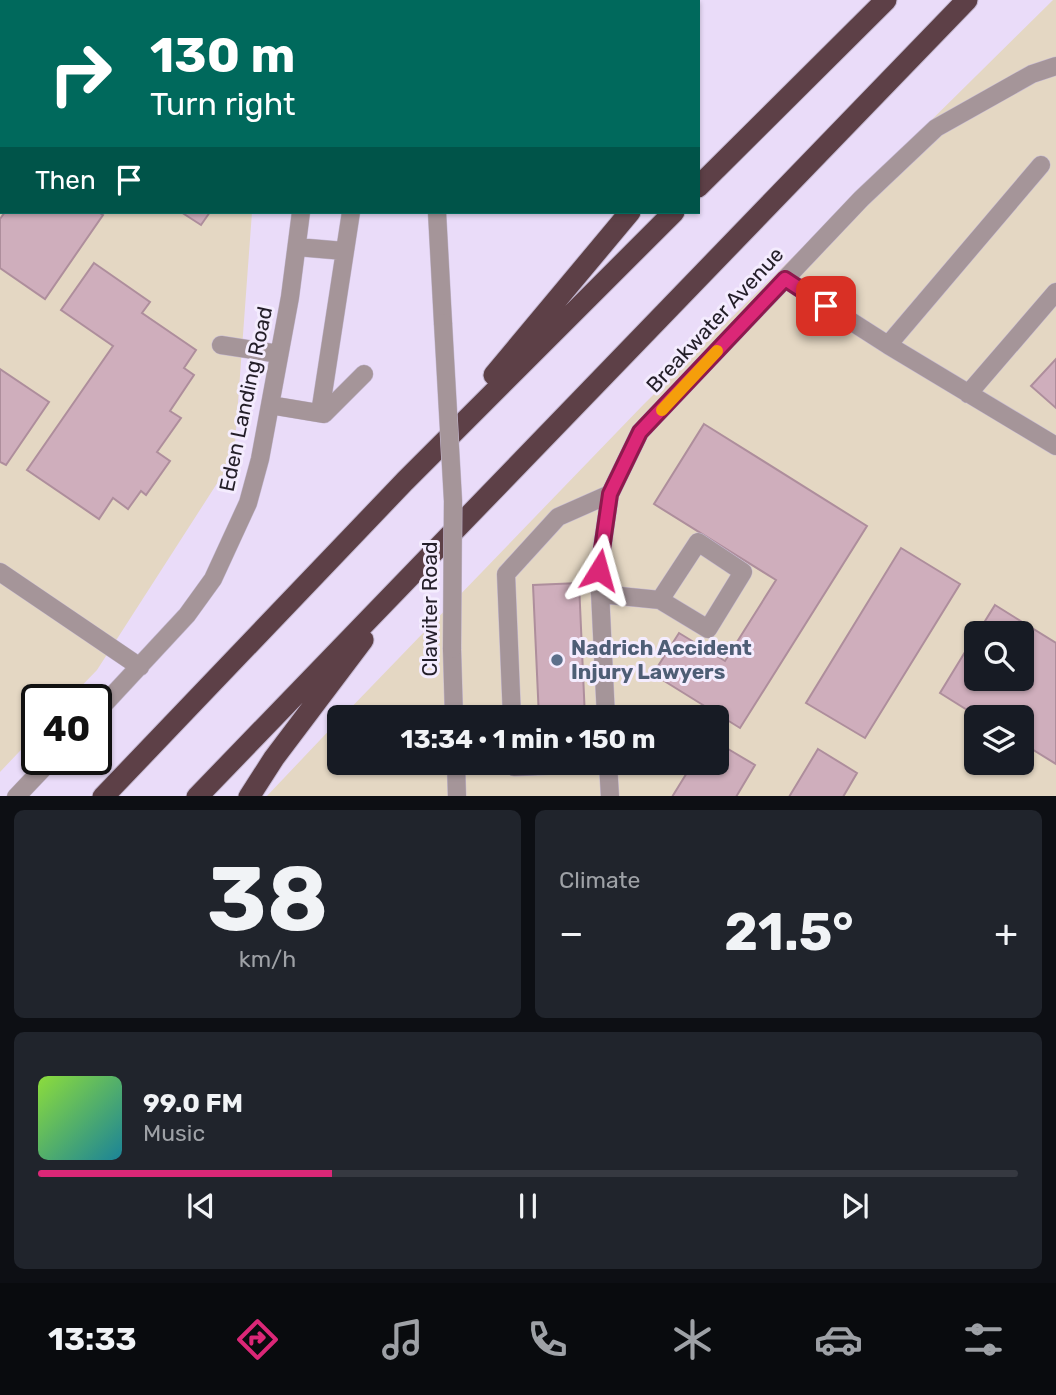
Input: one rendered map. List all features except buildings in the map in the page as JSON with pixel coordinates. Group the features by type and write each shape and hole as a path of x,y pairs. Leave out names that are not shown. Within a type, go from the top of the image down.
{"highway":[{"path":"700,185 886,0"},
{"path":"197,796 967,0"},
{"path":"405,481 628,214"},
{"path":"103,796 405,481 672,214"},
{"path":"249,796 274,758 420,564"}],"street":[{"name":"Breakwater Avenue","path":"605,705 599,570 610,494 640,432 861,199 936,128 1032,74 1056,66"},
{"path":"888,345 1041,165"},
{"name":"Eden Landing Road","path":"112,696 187,615 218,568 248,503 270,405 301,214"},
{"path":"320,413 351,214"},
{"name":"Clawiter Road","path":"437,214 453,501 454,705"},
{"path":"297,247 344,251"},
{"path":"785,279 888,345 1056,446"},
{"path":"968,394 1056,292"},
{"path":"221,345 279,354"},
{"path":"270,405 324,414 364,374"},
{"path":"511,705 506,575 558,517 610,494"},
{"path":"600,594 660,600 708,629 743,572 698,542 660,600"},
{"path":"0,572 140,667"},
{"path":"16,796 36,775"},
{"path":"456,775 457,796"},
{"path":"609,775 610,796"}],"shaded area":[{"path":"1053,0 1056,0 1056,796 267,796 327,733 327,775 729,775 729,705 354,705 644,404"},
{"path":"0,214 252,214 234,457 97,670 83,684 21,684 21,750 0,772"}],"slow traffic":[{"path":"662,410 717,351"}],"place":[{"name":"Nadrich Accident Injury Lawyers","path":"557,660"}],"route":[{"path":"599,570 610,494 640,432 785,279 826,306"}]}
